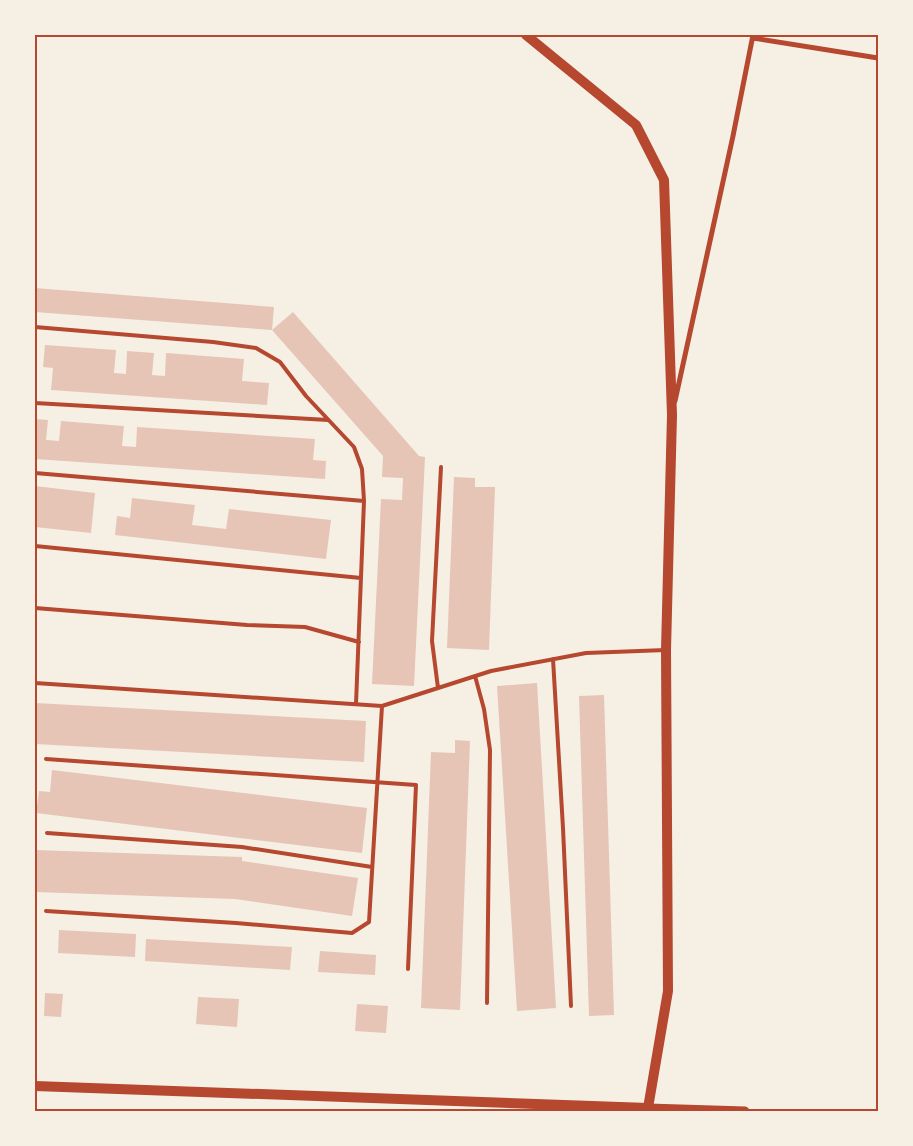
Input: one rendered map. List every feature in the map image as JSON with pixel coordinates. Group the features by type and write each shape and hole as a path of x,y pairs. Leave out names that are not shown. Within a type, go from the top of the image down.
{"main road":[{"path":"35,1086 648,1110 668,991 666,650 672,415 664,180 636,125 526,35"}],"street":[{"path":"672,415 753,36 878,58"},
{"path":"648,1110 745,1111"}],"lane":[{"path":"35,327 213,342 256,348 280,362 306,396 354,447 362,469 364,501 356,704"},
{"path":"35,403 328,420"},
{"path":"438,688 432,641 441,467"},
{"path":"35,473 364,501"},
{"path":"35,546 361,578"},
{"path":"35,608 246,625 305,627 359,642"},
{"path":"35,684 382,706 491,671 586,653 666,650"},
{"path":"553,659 563,818 571,1006"},
{"path":"474,676 484,709 490,750 487,1003"},
{"path":"46,912 236,923 352,933 369,922 382,706"},
{"path":"46,759 416,785 408,970"},
{"path":"47,833 242,847 372,867"}],"building":[{"path":"35,288 274,307 272,330 35,312"},
{"path":"293,312 419,456 425,457 414,686 372,684 381,499 402,500 403,478 382,477 383,456 272,330"},
{"path":"45,345 116,350 114,373 126,374 127,351 154,353 152,375 165,376 166,353 244,359 242,381 269,383 267,405 51,390 53,368 43,367"},
{"path":"35,419 48,420 46,440 59,441 61,421 124,426 122,446 136,447 137,427 315,439 313,460 326,461 325,479 35,459"},
{"path":"454,477 475,478 475,487 495,487 489,650 447,648"},
{"path":"35,486 95,493 91,533 35,527"},
{"path":"132,498 195,505 192,525 226,529 229,509 331,520 326,559 115,535 117,516 130,518"},
{"path":"537,683 556,1008 517,1011 497,686"},
{"path":"604,695 614,1015 589,1016 579,696"},
{"path":"35,703 366,721 364,762 35,744"},
{"path":"455,740 470,741 460,1010 421,1008 431,752 455,753"},
{"path":"52,770 367,808 362,853 36,813 39,791 50,792"},
{"path":"35,850 242,857 242,861 358,878 352,916 235,899 35,892"},
{"path":"59,930 136,934 135,957 58,953"},
{"path":"146,939 292,947 290,970 145,961"},
{"path":"320,951 376,955 375,975 318,972"},
{"path":"45,993 63,994 61,1017 44,1016"},
{"path":"198,997 239,999 237,1027 196,1024"},
{"path":"357,1004 388,1006 386,1033 355,1031"}]}
